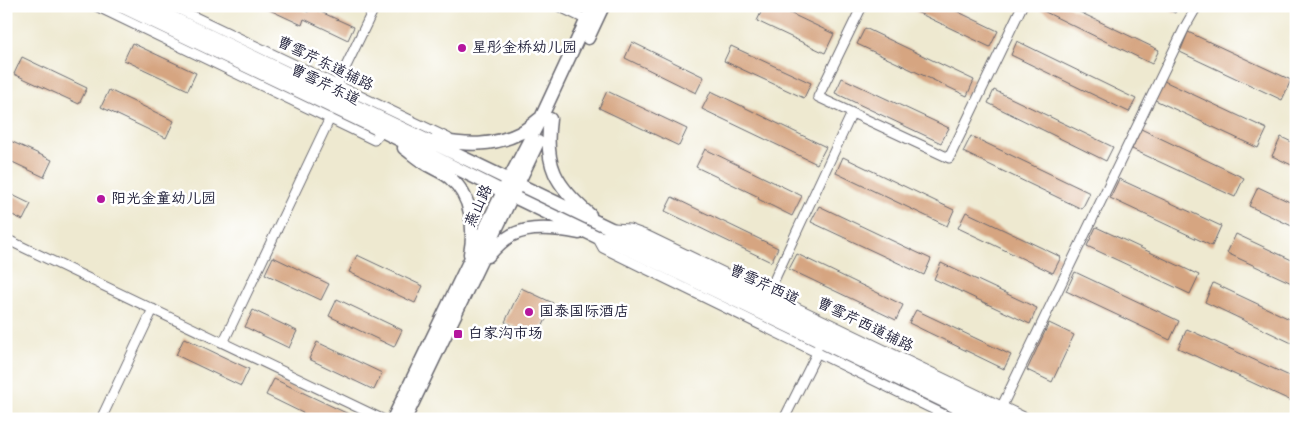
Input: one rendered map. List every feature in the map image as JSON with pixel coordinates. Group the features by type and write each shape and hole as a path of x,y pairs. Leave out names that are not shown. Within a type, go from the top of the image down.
{"main road":[{"name":"曹雪芹东道","path":"121,6 378,135 511,188"},
{"name":"曹雪芹东道","path":"148,6 423,138 511,188"},
{"name":"燕山路","path":"546,118 593,6"},
{"name":"燕山路","path":"405,419 511,188 603,6"},
{"path":"423,138 467,145 482,144 520,133 546,118 549,157 563,189 602,232"},
{"path":"378,135 450,177 458,187 471,216 473,268"},
{"name":"曹雪芹西道","path":"511,188 602,232 768,299 1004,413"},
{"path":"473,268 498,244 513,234 530,230 602,232"},
{"name":"曹雪芹西道","path":"602,232 607,240 817,346 981,419"},
{"name":"燕山路","path":"393,419 473,268"}],"street":[{"path":"96,6 330,118 378,135"},
{"name":"曹雪芹东道辅路","path":"172,6 439,135 467,145"},
{"path":"337,86 375,6"},
{"path":"558,6 587,20"},
{"path":"862,6 818,97 949,158 1022,6"},
{"path":"1028,419 1004,413 1185,27 1197,6"},
{"path":"768,299 852,113"},
{"path":"223,343 330,118"},
{"path":"6,239 382,419"},
{"path":"101,419 153,309"},
{"path":"784,419 817,346 954,419"}],"building":[{"path":"261,6 296,6 308,12 310,7 354,27 348,40 304,19 302,25"},
{"path":"764,6 775,6 834,34 825,53 757,21"},
{"path":"904,6 946,6 998,31 990,47"},
{"path":"1033,6 1067,6 1159,50 1152,64"},
{"path":"1161,6 1179,6 1175,13"},
{"path":"865,28 974,80 967,96 857,44"},
{"path":"1188,32 1291,80 1282,100 1180,52"},
{"path":"1017,41 1136,99 1129,112 1011,55"},
{"path":"632,42 704,77 696,93 625,58"},
{"path":"132,43 196,73 188,90 124,60"},
{"path":"731,46 811,83 804,98 724,61"},
{"path":"22,57 87,88 79,104 14,74"},
{"path":"842,78 949,128 941,143 835,93"},
{"path":"1164,81 1267,129 1258,148 1155,100"},
{"path":"109,90 174,121 166,138 101,107"},
{"path":"994,90 1113,147 1106,161 988,103"},
{"path":"607,91 687,129 679,146 599,108"},
{"path":"711,91 826,147 817,164 702,109"},
{"path":"1141,129 1244,178 1235,197 1132,149"},
{"path":"971,136 1090,193 1082,209 963,152"},
{"path":"1281,137 1296,144 1296,167 1272,156"},
{"path":"6,139 52,160 44,177 6,159"},
{"path":"705,149 802,196 792,216 758,199 759,197 696,167"},
{"path":"843,157 954,210 947,226 836,173"},
{"path":"1119,179 1221,226 1212,246 1110,198"},
{"path":"1258,187 1296,205 1296,228 1249,206"},
{"path":"6,192 31,204 23,220 6,212"},
{"path":"672,197 778,248 771,262 665,211"},
{"path":"819,206 931,259 924,275 811,222"},
{"path":"966,212 1061,257 1053,273 958,228"},
{"path":"1096,227 1199,275 1190,294 1087,246"},
{"path":"1236,234 1296,262 1296,285 1227,253"},
{"path":"797,254 903,305 896,320 789,269"},
{"path":"357,255 423,286 415,303 349,272"},
{"path":"273,257 329,284 321,300 265,274"},
{"path":"941,263 1037,308 1030,324 934,279"},
{"path":"1075,272 1179,321 1170,340 1066,291"},
{"path":"1213,283 1296,322 1296,345 1205,302"},
{"name":"国泰国际酒店","path":"521,288 553,303 538,337 505,322"},
{"path":"337,299 402,330 394,347 329,316"},
{"path":"253,310 297,331 289,348 245,327"},
{"path":"916,310 1011,355 1004,369 909,323"},
{"path":"1049,323 1074,335 1052,382 1027,370"},
{"path":"1187,329 1296,379 1296,403 1178,348"},
{"path":"184,338 249,369 241,386 176,355"},
{"path":"317,342 382,373 374,390 309,359"},
{"path":"274,379 359,419 315,419 266,395"}],"place":[{"name":"星彤金桥幼儿园","path":"462,48"},
{"name":"阳光金童幼儿园","path":"101,199"},
{"name":"国泰国际酒店","path":"529,312"},
{"name":"白家沟市场","path":"458,334"}]}
